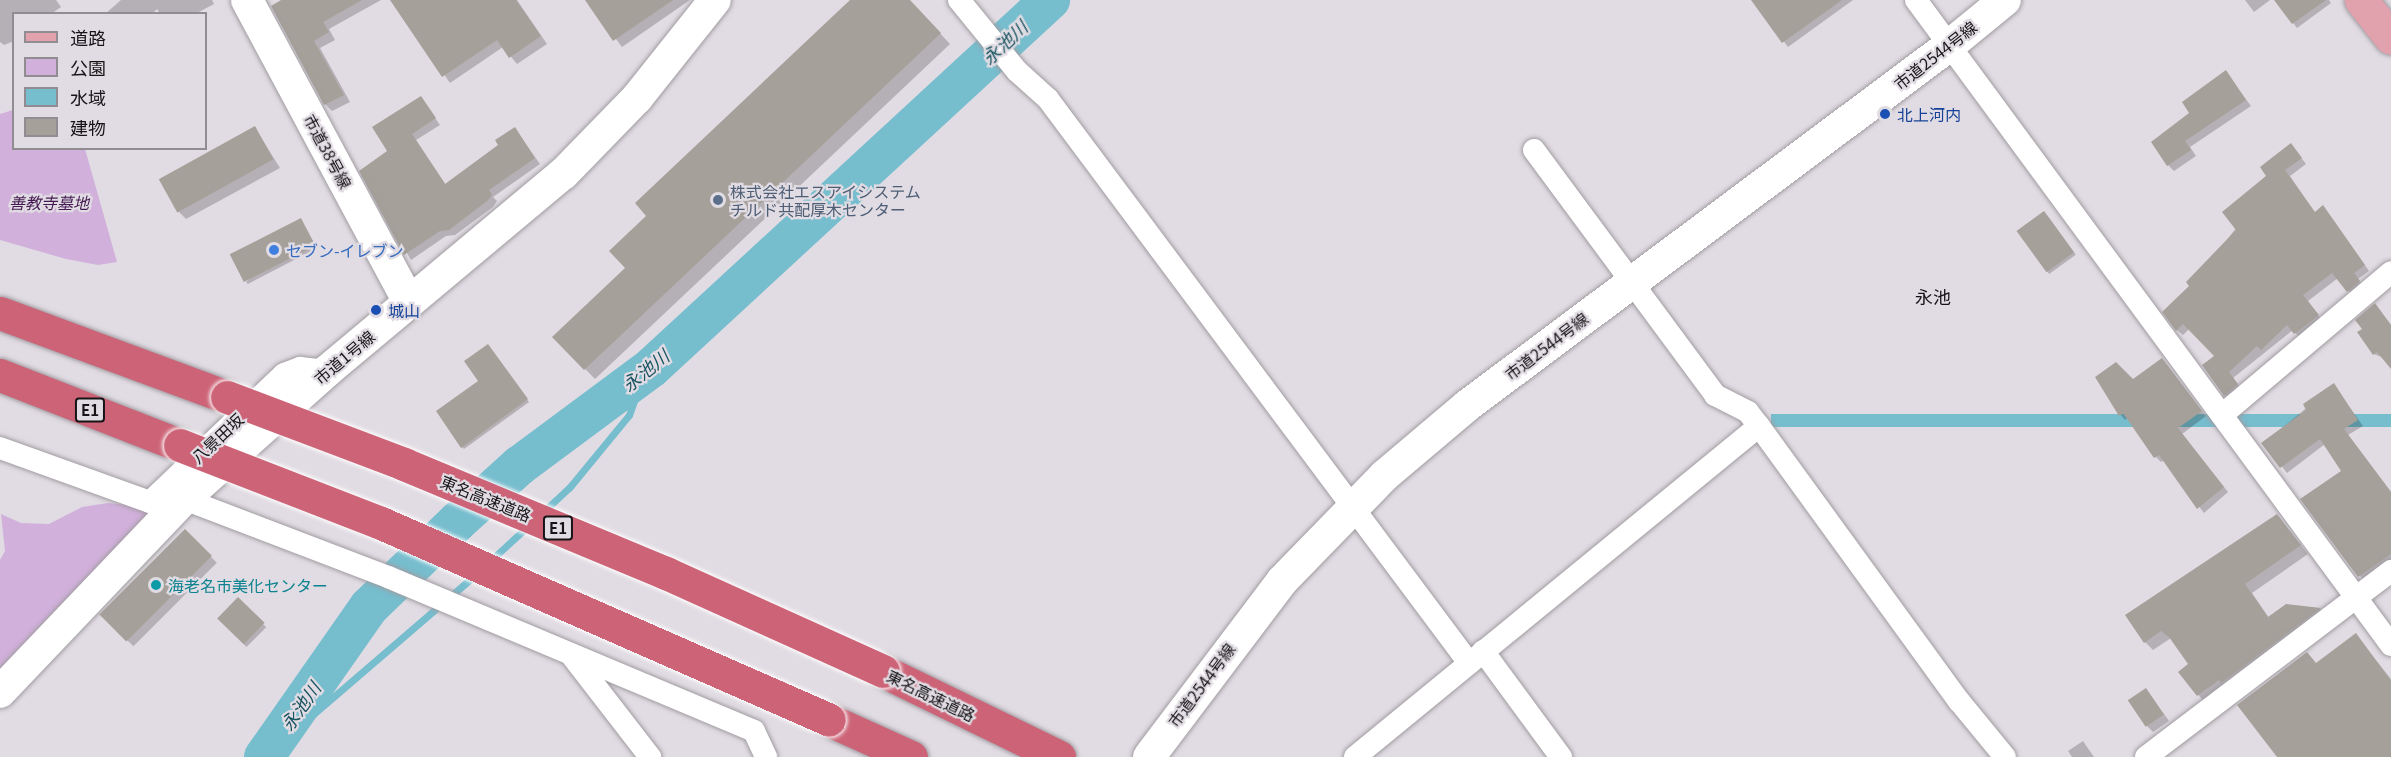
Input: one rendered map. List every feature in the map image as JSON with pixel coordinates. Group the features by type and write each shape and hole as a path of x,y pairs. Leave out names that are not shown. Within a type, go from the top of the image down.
{"highway":[{"name":"東名高速道路","path":"0,312 404,464 666,573 883,671 1059,757"},
{"name":"E1","path":"0,375 381,523 910,757"}],"main road":[{"path":"2361,0 2391,38"}],"street":[{"name":"市道38号線","path":"247,0 409,302"},
{"name":"市道1号線","path":"0,692 184,499 327,371 563,174 604,134 715,0"},
{"path":"958,0 1013,66 1048,99 1352,506 1561,757"},
{"path":"1916,0 2391,645"},
{"name":"市道2544号線","path":"1149,757 1260,608 1352,506 1435,431 1950,45 2005,0"},
{"path":"1534,150 1715,395 1748,412 1759,426 1962,706 2005,757"},
{"path":"2222,415 2391,272"},
{"name":"八景田坂","path":"0,448 150,502 284,375 300,368 327,371"},
{"path":"1355,757 1759,426"},
{"path":"184,499 456,604 754,731 766,757"},
{"path":"2146,757 2391,571"},
{"path":"571,654 650,757"}],"green space":[{"name":"善教寺墓地","path":"12,110 12,150 85,150 117,262 98,265 66,259 0,240 0,114"},
{"path":"108,503 129,505 148,512 145,528 0,689 0,560 5,551 1,514 21,523 49,524 82,507"}],"water":[{"path":"1771,414 2391,414 2391,427 1771,427"}],"building":[{"path":"281,0 362,0 323,22 329,32 314,41 344,95 324,105 271,6"},
{"path":"390,0 516,0 541,36 509,58 497,40 442,77"},
{"path":"585,0 673,0 613,41"},
{"path":"850,0 910,0 941,33 584,370 552,337 625,268 609,251 646,216 635,203"},
{"path":"1751,0 1842,0 1782,43"},
{"path":"2274,0 2326,0 2292,24"},
{"path":"2226,70 2246,100 2185,141 2191,150 2167,166 2151,142 2189,113 2182,102"},
{"path":"421,96 436,118 412,134 445,184 498,145 495,140 515,127 535,158 489,190 492,195 487,201 449,230 440,231 404,255 359,171 387,151 372,127"},
{"path":"255,126 273,159 177,213 159,179"},
{"path":"2291,143 2302,158 2285,170 2315,212 2323,205 2365,265 2354,273 2360,281 2347,292 2332,273 2303,295 2319,315 2294,334 2287,325 2261,350 2257,346 2229,372 2238,384 2224,396 2202,365 2214,356 2183,324 2176,331 2162,312 2189,286 2186,282 2236,230 2222,212 2266,176 2260,167"},
{"path":"2044,211 2074,252 2046,272 2016,231"},
{"name":"セブン-イレブン","path":"301,218 315,246 244,282 230,254"},
{"path":"2375,303 2391,325 2391,369 2377,352 2373,355 2357,332 2362,329 2355,320"},
{"path":"488,344 528,399 461,448 436,411 478,381 464,361"},
{"path":"2162,358 2202,411 2178,428 2224,487 2197,509 2159,455 2154,458 2123,413 2119,416 2095,377 2116,362 2133,379"},
{"path":"2334,383 2358,420 2344,429 2391,492 2391,554 2358,577 2300,499 2341,471 2320,439 2280,468 2261,443 2306,410 2303,404"},
{"path":"2277,514 2301,545 2245,584 2268,617 2286,604 2321,608 2221,683 2219,680 2197,696 2178,672 2188,664 2169,637 2161,631 2144,643 2125,615"},
{"name":"海老名市美化センター","path":"185,529 212,556 126,641 99,615"},
{"path":"238,597 265,623 244,644 217,619"},
{"path":"2356,633 2391,681 2391,757 2277,757 2237,705 2307,652 2316,663"},
{"path":"2146,688 2164,715 2146,727 2128,700"}],"waterway":[{"name":"永池川","path":"264,757 369,607 457,522 519,466 651,368 1050,0"},
{"path":"544,511 569,488 629,415 644,373"},
{"path":"491,560 529,525"},
{"path":"267,754 476,574"}],"place":[{"name":"北上河内","path":"1885,114"},
{"name":"株式会社エスアイシステム チルド共配厚木センター","path":"718,200"},
{"name":"セブン-イレブン","path":"274,250"},
{"name":"城山","path":"376,310"},
{"name":"海老名市美化センター","path":"156,585"}],"district":[{"name":"永池","path":"1933,296"}]}
